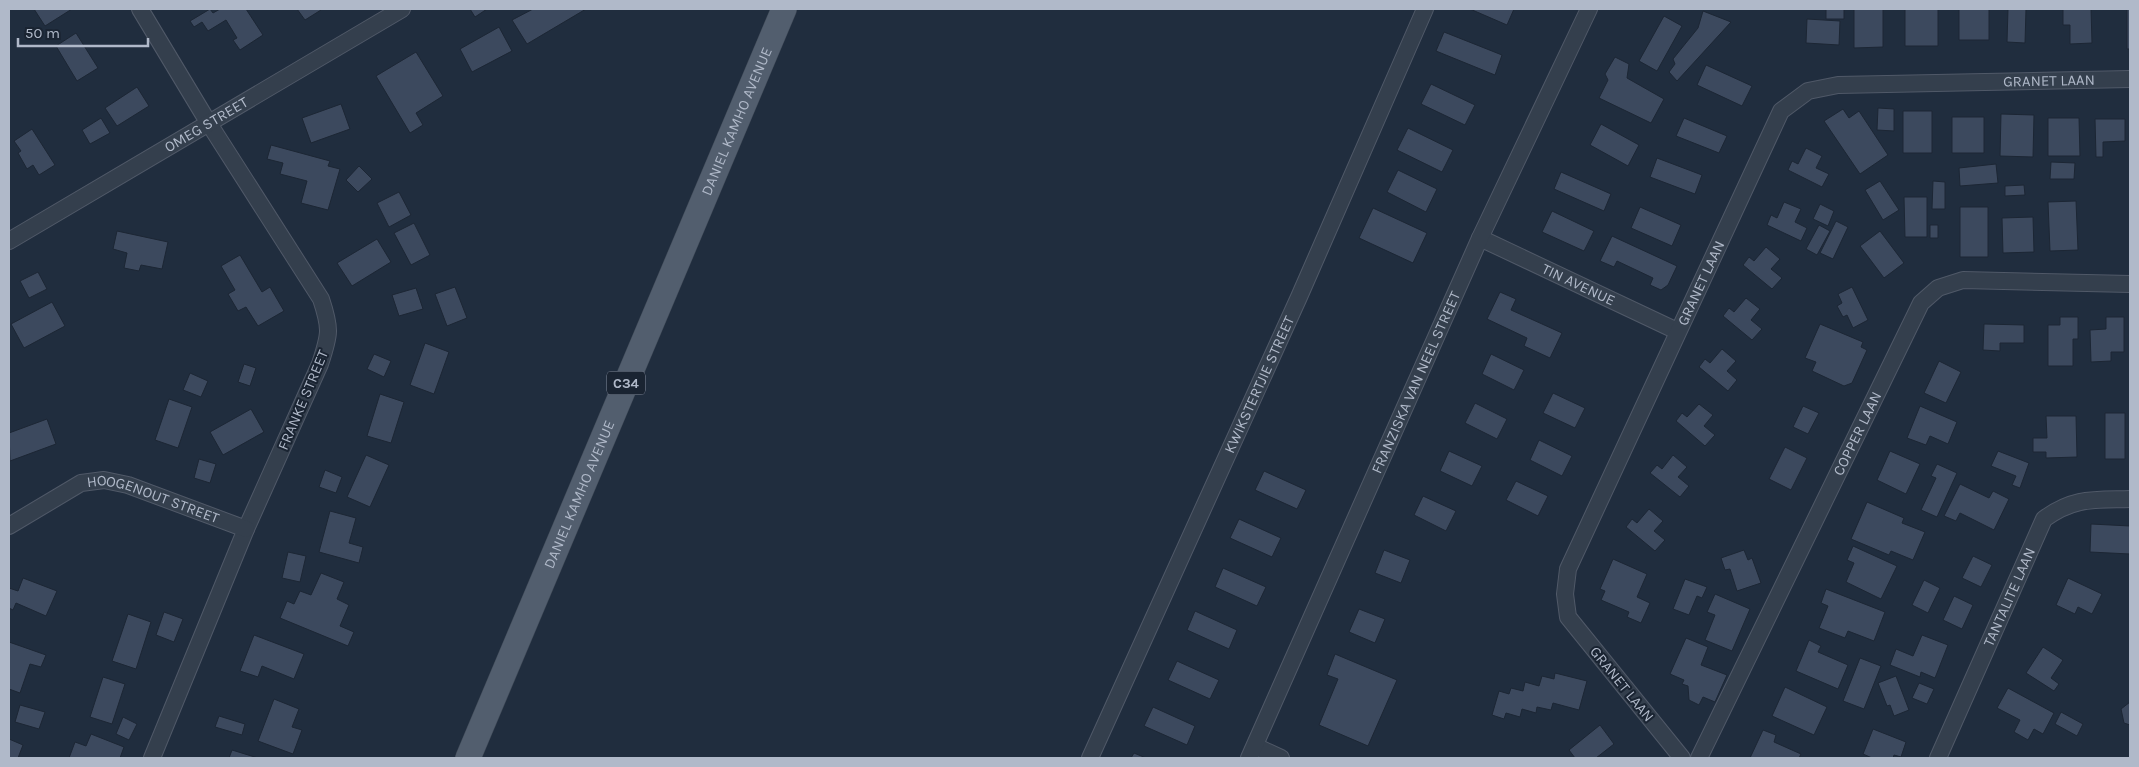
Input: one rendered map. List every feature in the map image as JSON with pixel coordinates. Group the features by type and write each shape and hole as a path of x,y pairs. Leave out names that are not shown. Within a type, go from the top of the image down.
{"main road":[{"name":"DANIEL KAMHO AVENUE","path":"468,758 784,9"}],"street":[{"name":"FRANKE STREET","path":"140,9 208,122 321,299 329,323 329,338 320,364 246,529 152,758"},
{"name":"OMEG STREET","path":"9,241 402,9"},
{"name":"KWIKSTERTJIE STREET","path":"1090,758 1299,297 1425,9"},
{"name":"FRANZISKA VAN NEEL STREET","path":"1252,752 1480,238 1589,9"},
{"name":"GRANET LAAN","path":"1682,758 1568,617 1565,594 1568,569 1677,331 1781,111 1808,91 1838,85 2130,79"},
{"name":"TIN AVENUE","path":"1480,238 1677,331"},
{"name":"COPPER LAAN","path":"1699,758 1921,303 1938,288 1963,280 2130,284"},
{"name":"HOOGENOUT STREET","path":"9,526 81,483 104,480 128,485 246,529"},
{"name":"TANTALITE LAAN","path":"1938,758 2044,519 2061,507 2087,500 2130,499"},
{"path":"1252,752 1281,758"}],"building":[{"path":"34,9 72,9 45,26"},
{"path":"210,9 213,13 220,9 246,9 263,35 240,50 233,40 237,38 226,20 208,31 202,22 194,27 190,21"},
{"path":"297,9 320,9 321,10 305,20"},
{"path":"470,9 487,9 475,17"},
{"path":"533,9 586,9 527,44 512,20"},
{"path":"1470,9 1514,9 1507,25"},
{"path":"1826,9 1844,9 1844,19 1826,19"},
{"path":"1854,9 1883,9 1883,47 1854,48"},
{"path":"1905,9 1938,9 1938,46 1905,46"},
{"path":"1959,9 1989,9 1989,40 1959,40"},
{"path":"2008,9 2026,9 2025,43 2007,42"},
{"path":"2063,9 2091,9 2092,43 2070,44 2070,25 2063,25"},
{"path":"2127,9 2130,9 2130,49 2127,49"},
{"path":"1703,11 1731,22 1677,81 1669,72 1675,64 1673,59 1698,28"},
{"path":"1664,16 1682,26 1657,71 1639,61"},
{"path":"1807,19 1840,21 1839,45 1806,43"},
{"path":"499,27 512,51 472,72 460,49"},
{"path":"1444,32 1502,55 1495,75 1436,51"},
{"path":"76,33 98,68 77,81 56,46"},
{"path":"416,52 443,96 416,113 423,125 410,133 376,76"},
{"path":"1615,57 1629,64 1627,78 1664,99 1651,123 1599,98 1608,80 1605,74"},
{"path":"1706,65 1752,86 1742,106 1697,85"},
{"path":"1431,84 1475,105 1465,125 1421,104"},
{"path":"137,87 149,106 117,126 105,108"},
{"path":"341,104 350,129 311,143 302,118"},
{"path":"1878,108 1894,109 1894,131 1877,130"},
{"path":"1843,109 1849,118 1859,111 1888,155 1860,174 1824,121"},
{"path":"1903,111 1932,111 1932,153 1903,153"},
{"path":"2001,114 2034,115 2033,157 2000,156"},
{"path":"1952,117 1984,117 1984,153 1952,153"},
{"path":"101,118 110,133 90,144 82,130"},
{"path":"1684,118 1727,136 1719,153 1676,136"},
{"path":"2048,118 2079,118 2080,156 2048,156"},
{"path":"2095,119 2125,119 2125,141 2103,142 2103,157 2096,157"},
{"path":"1601,124 1639,145 1628,166 1590,145"},
{"path":"1408,128 1453,150 1442,172 1397,150"},
{"path":"32,129 55,165 39,175 33,165 27,169 18,153 21,151 14,141"},
{"path":"271,145 330,161 328,166 340,169 328,210 301,203 307,181 280,174 283,163 267,159"},
{"path":"1806,148 1822,156 1816,168 1829,174 1822,187 1788,170 1792,161 1798,164"},
{"path":"1657,158 1702,175 1695,194 1650,177"},
{"path":"2051,162 2075,163 2074,179 2050,179"},
{"path":"1996,164 1998,183 1960,186 1959,168"},
{"path":"359,166 372,179 358,192 346,180"},
{"path":"1398,170 1437,189 1426,212 1387,192"},
{"path":"1561,172 1611,194 1604,211 1554,189"},
{"path":"1880,181 1899,210 1883,220 1865,190"},
{"path":"1933,181 1945,182 1945,209 1932,209"},
{"path":"2024,185 2025,195 2005,196 2005,186"},
{"path":"399,192 411,215 389,227 377,203"},
{"path":"1904,197 1927,197 1927,237 1905,237"},
{"path":"2076,201 2078,250 2050,251 2048,202"},
{"path":"1784,202 1801,209 1795,222 1807,228 1801,241 1767,225 1771,215 1777,218"},
{"path":"1820,204 1834,211 1828,226 1813,219"},
{"path":"1640,207 1681,225 1672,246 1631,228"},
{"path":"1960,207 1988,207 1988,257 1960,257"},
{"path":"1373,208 1427,233 1413,263 1359,238"},
{"path":"1552,211 1594,231 1584,251 1542,232"},
{"path":"2033,217 2034,252 2003,253 2002,218"},
{"path":"1836,221 1848,227 1833,259 1820,253"},
{"path":"414,223 430,255 411,265 394,233"},
{"path":"1819,225 1830,231 1817,255 1806,249"},
{"path":"1930,225 1938,225 1938,238 1930,238"},
{"path":"117,231 168,242 162,269 141,265 139,271 124,268 127,253 113,249"},
{"path":"1880,231 1904,263 1884,278 1860,246"},
{"path":"1612,236 1677,266 1668,285 1661,290 1650,285 1653,278 1617,261 1614,267 1600,261"},
{"path":"377,239 391,262 352,286 337,263"},
{"path":"1766,247 1780,259 1771,269 1782,278 1772,289 1743,265 1749,257 1754,261"},
{"path":"240,255 262,292 270,287 284,311 258,326 246,307 238,311 228,294 235,290 221,266"},
{"path":"38,272 47,289 29,298 20,281"},
{"path":"455,287 467,318 447,326 435,294"},
{"path":"1852,287 1868,320 1853,328 1847,315 1843,317 1837,306 1842,303 1838,294"},
{"path":"416,288 423,309 399,316 392,295"},
{"path":"1500,292 1516,299 1511,310 1562,333 1550,358 1524,346 1527,338 1487,319"},
{"path":"1746,298 1760,309 1751,320 1762,329 1752,340 1723,316 1729,308 1734,312"},
{"path":"52,302 65,326 24,348 11,324"},
{"path":"2060,317 2078,317 2078,339 2073,339 2073,366 2048,366 2048,325 2060,325"},
{"path":"2106,317 2124,317 2124,352 2111,352 2111,361 2091,362 2090,330 2106,329"},
{"path":"1820,324 1863,342 1861,347 1867,350 1852,383 1844,386 1812,371 1816,362 1805,358"},
{"path":"1984,324 2024,325 2024,343 2000,343 2000,351 1983,350"},
{"path":"425,343 449,352 434,394 410,385"},
{"path":"1722,349 1736,361 1727,371 1737,380 1728,391 1699,367 1705,359 1710,363"},
{"path":"374,354 391,361 384,377 367,369"},
{"path":"1491,354 1524,370 1514,390 1482,374"},
{"path":"1939,361 1961,372 1946,403 1924,393"},
{"path":"244,364 256,368 250,386 238,382"},
{"path":"190,373 208,381 201,397 183,390"},
{"path":"1553,393 1585,408 1575,428 1543,413"},
{"path":"380,394 404,402 391,443 367,436"},
{"path":"169,399 192,407 178,448 155,440"},
{"path":"1475,403 1507,419 1497,439 1465,423"},
{"path":"1699,404 1713,415 1704,426 1715,435 1705,446 1676,421 1682,413 1687,417"},
{"path":"1803,406 1819,413 1808,434 1793,427"},
{"path":"1920,406 1957,422 1948,444 1930,436 1926,445 1907,438"},
{"path":"251,409 264,432 223,455 210,432"},
{"path":"2105,413 2125,413 2125,459 2105,459"},
{"path":"2046,416 2076,416 2077,457 2046,458 2046,452 2033,452 2033,438 2047,438"},
{"path":"47,419 56,444 10,461 9,433"},
{"path":"1539,440 1572,456 1562,476 1530,460"},
{"path":"1785,447 1807,458 1791,490 1769,479"},
{"path":"1449,451 1482,466 1472,486 1440,471"},
{"path":"1890,451 1920,464 1906,494 1877,480"},
{"path":"1998,451 2029,463 2020,488 2012,485 2016,476 1991,466"},
{"path":"366,455 389,465 370,507 347,497"},
{"path":"1673,455 1687,467 1678,477 1689,486 1680,497 1650,473 1657,465 1662,469"},
{"path":"199,459 216,464 210,483 194,478"},
{"path":"1937,464 1957,473 1937,517 1921,510 1936,478 1931,476"},
{"path":"325,470 342,477 336,493 319,487"},
{"path":"1264,471 1306,490 1297,509 1255,490"},
{"path":"1516,481 1548,496 1538,516 1506,500"},
{"path":"1960,484 1989,498 1993,491 2009,499 1994,530 1960,513 1956,521 1944,516"},
{"path":"1423,496 1456,511 1446,531 1414,515"},
{"path":"1867,502 1904,518 1902,523 1925,532 1913,560 1891,551 1889,555 1851,539"},
{"path":"1649,509 1663,521 1654,531 1665,540 1655,551 1626,527 1632,519 1637,523"},
{"path":"330,511 356,518 349,543 363,547 359,563 319,552"},
{"path":"1239,519 1281,538 1272,557 1230,538"},
{"path":"2091,524 2130,526 2130,554 2090,552"},
{"path":"1853,546 1897,566 1881,599 1846,582 1854,563 1847,560"},
{"path":"1384,550 1410,560 1401,583 1375,573"},
{"path":"1744,550 1748,560 1752,558 1761,583 1737,591 1730,569 1725,570 1721,558"},
{"path":"288,552 306,556 300,582 282,578"},
{"path":"1973,556 1992,565 1981,587 1962,578"},
{"path":"1613,559 1647,574 1637,597 1650,603 1641,623 1627,617 1629,612 1601,600 1605,591 1600,589"},
{"path":"1223,568 1266,587 1257,606 1215,587"},
{"path":"321,573 344,582 337,599 349,605 340,626 354,632 348,646 280,618 287,601 294,604 300,591 311,595"},
{"path":"23,578 57,591 46,616 16,603 13,610 9,608 9,588 18,591"},
{"path":"2068,578 2102,594 2092,614 2078,607 2075,614 2056,605"},
{"path":"1685,579 1707,587 1702,598 1697,596 1689,615 1673,609"},
{"path":"1924,580 1940,588 1928,613 1912,605"},
{"path":"1826,589 1885,612 1874,641 1848,631 1845,638 1819,628 1828,606 1821,603"},
{"path":"1715,594 1750,609 1732,651 1705,640 1715,615 1707,612"},
{"path":"1954,596 1973,605 1962,629 1943,620"},
{"path":"1359,609 1385,619 1375,643 1349,632"},
{"path":"1195,611 1237,630 1229,649 1187,630"},
{"path":"164,612 183,619 174,642 156,635"},
{"path":"128,614 151,622 136,669 112,661"},
{"path":"254,635 304,654 294,679 262,666 258,677 240,671"},
{"path":"1922,635 1948,645 1935,678 1921,672 1920,677 1890,665 1896,649 1913,656"},
{"path":"1686,638 1708,647 1701,665 1727,675 1715,702 1703,697 1699,705 1689,700 1688,686 1682,684 1684,680 1670,674"},
{"path":"1809,640 1821,646 1818,652 1848,665 1838,689 1796,671"},
{"path":"9,642 46,655 41,667 30,664 20,693 9,689"},
{"path":"2043,647 2063,660 2051,678 2059,684 2054,691 2026,673"},
{"path":"1335,654 1397,680 1368,746 1319,725 1338,679 1327,675"},
{"path":"1860,658 1881,666 1864,709 1843,701"},
{"path":"1177,661 1219,680 1210,699 1168,680"},
{"path":"1555,673 1587,681 1579,710 1553,703 1551,710 1537,707 1536,713 1522,709 1520,717 1506,713 1504,719 1492,715 1499,691 1509,694 1511,688 1523,691 1525,682 1539,686 1542,676 1554,679"},
{"path":"1896,676 1909,710 1894,716 1890,705 1887,706 1878,683"},
{"path":"103,677 125,684 112,724 90,717"},
{"path":"1919,683 1934,689 1927,704 1912,698"},
{"path":"1785,687 1827,707 1814,735 1772,716"},
{"path":"2008,688 2054,713 2043,734 2034,729 2028,740 2014,732 2020,720 1997,708"},
{"path":"274,699 299,709 292,727 302,730 293,754 258,741"},
{"path":"2130,702 2130,725 2124,723 2121,709"},
{"path":"20,705 45,712 39,729 15,722"},
{"path":"1153,707 1195,726 1187,745 1144,726"},
{"path":"2061,712 2083,724 2077,736 2055,724"},
{"path":"219,716 245,724 242,735 215,727"},
{"path":"123,717 137,724 129,740 116,734"},
{"path":"1600,725 1614,744 1596,758 1575,758 1569,750"},
{"path":"1873,729 1906,742 1901,757 1894,755 1893,758 1872,758 1863,754"},
{"path":"1763,730 1776,735 1774,742 1801,754 1799,758 1750,758"},
{"path":"91,734 124,747 120,758 69,758 75,742 86,746"},
{"path":"9,739 23,745 18,758 9,758"},
{"path":"232,750 258,758 229,758"},
{"path":"1134,753 1146,758 1131,758"}]}
